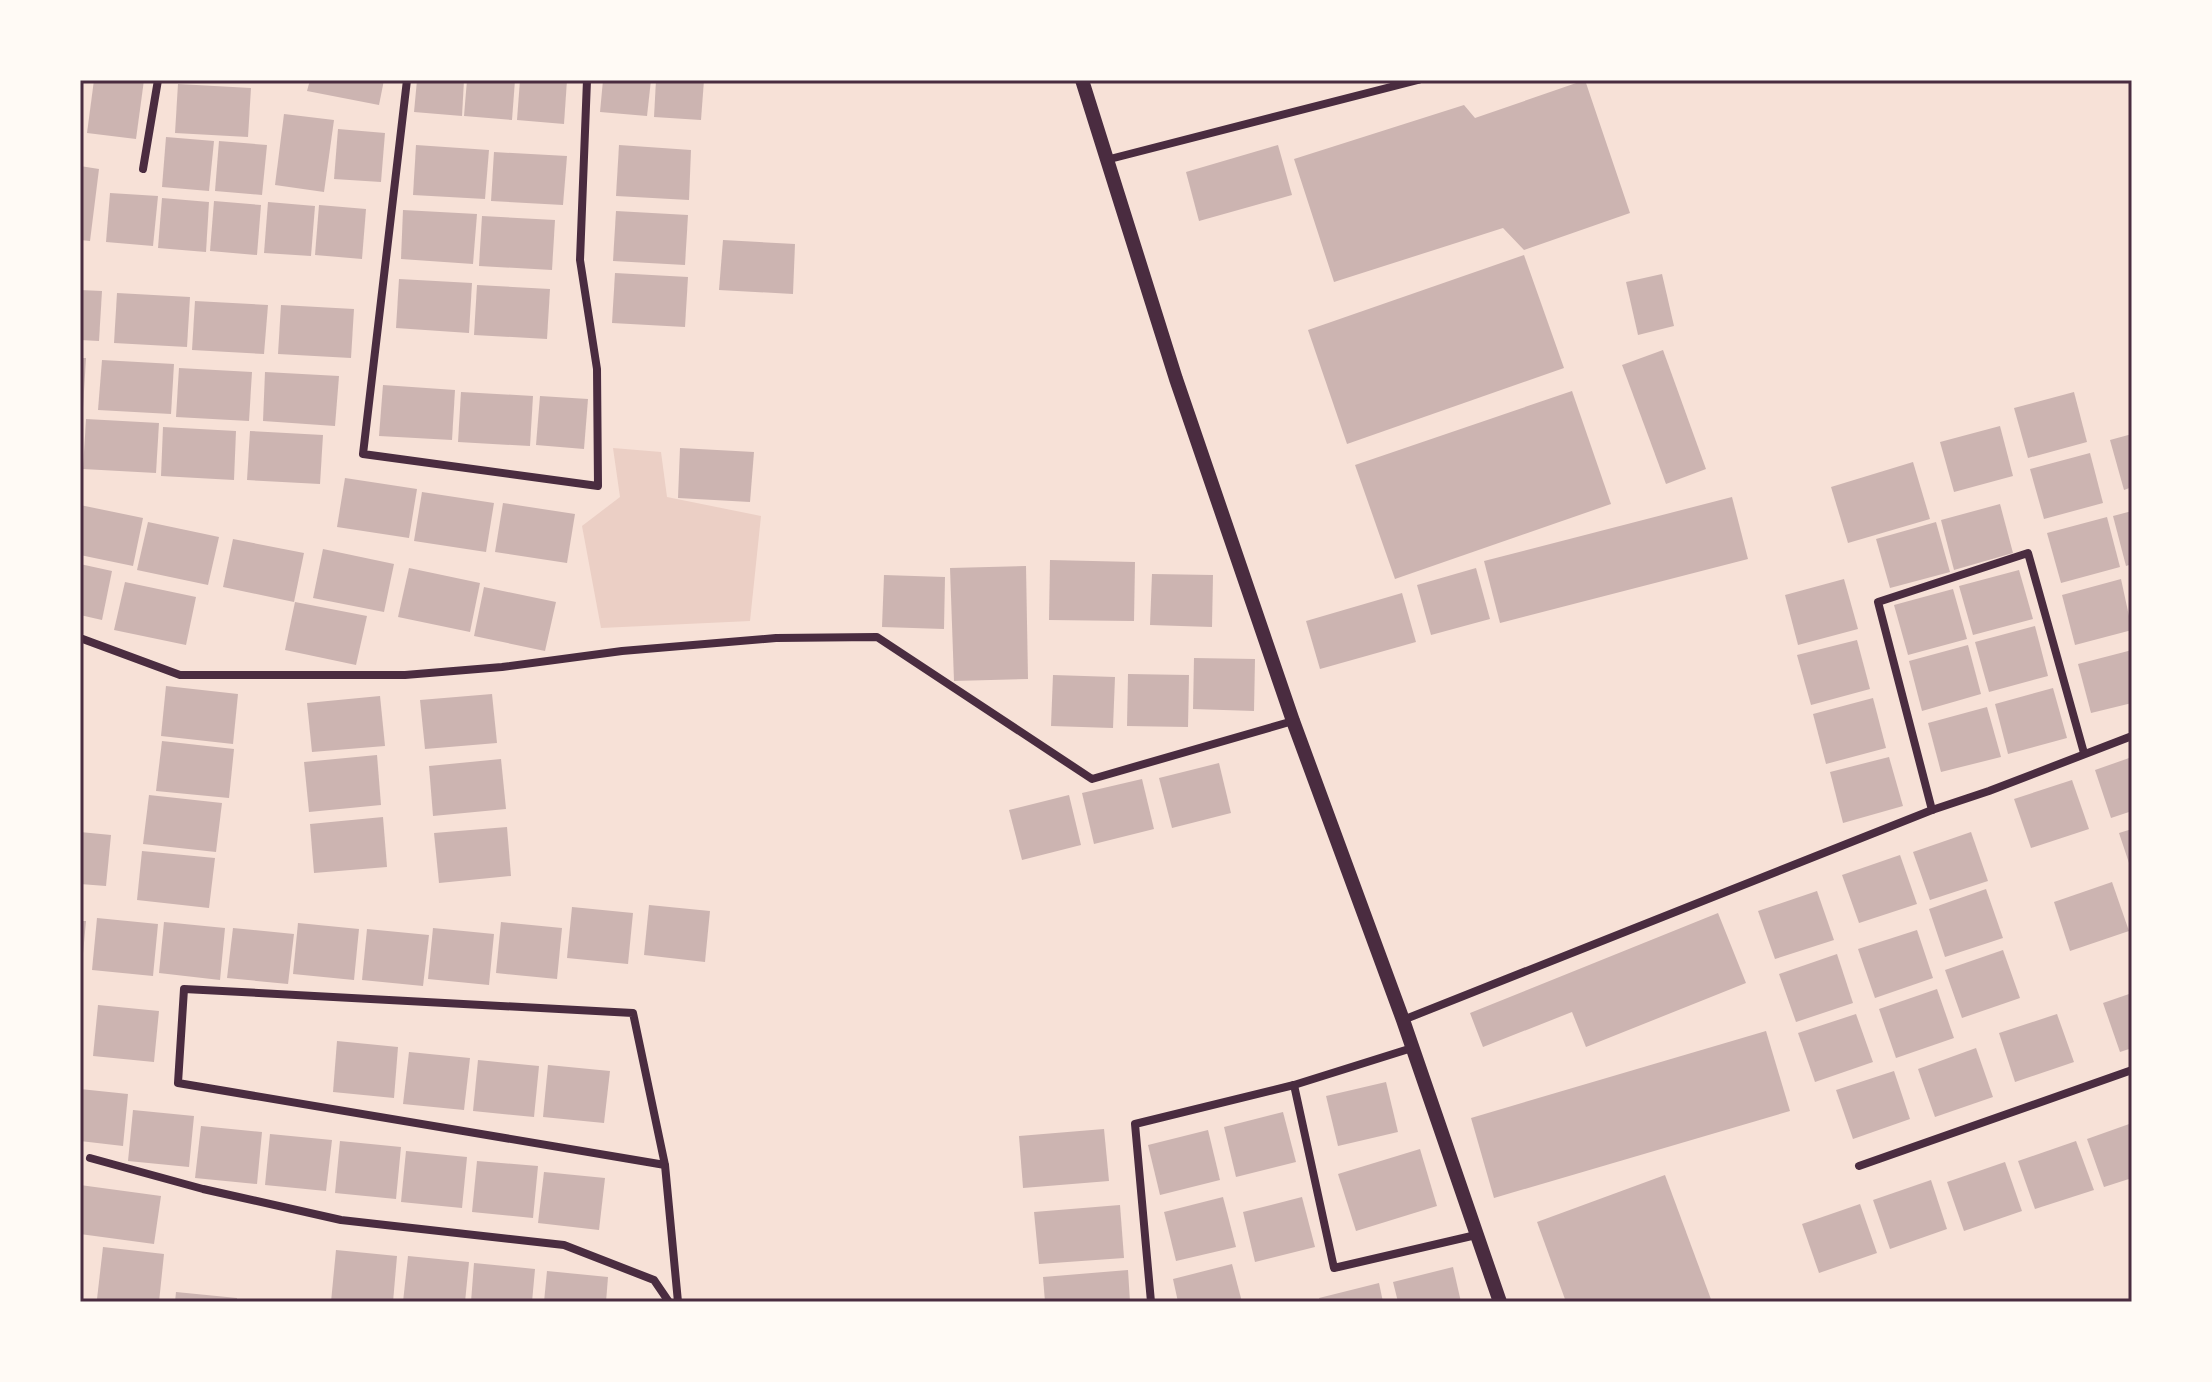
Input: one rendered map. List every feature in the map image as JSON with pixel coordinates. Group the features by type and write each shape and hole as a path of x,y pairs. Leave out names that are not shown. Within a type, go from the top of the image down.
{"street":[{"path":"143,169 158,80"},
{"path":"407,80 363,454 598,486 597,369 580,260 587,80"},
{"path":"1082,80 1176,379 1293,721 1403,1020 1500,1302"},
{"path":"1106,160 1418,80"},
{"path":"1932,810 1878,602 2028,553 2084,753"},
{"path":"80,638 180,675 405,675 761,639 877,637 1092,779 1293,721"},
{"path":"1403,1020 1932,810 2132,736"},
{"path":"665,1165 178,1083 184,989 633,1013 665,1165 678,1302"},
{"path":"1151,1302 1135,1124 1294,1085 1412,1048"},
{"path":"1859,1166 2132,1070"},
{"path":"1294,1085 1334,1268 1476,1235"},
{"path":"90,1158 203,1189 341,1220 564,1245 654,1280 669,1302"}],"shaded area":[{"path":"613,448 661,452 667,497 761,516 750,621 601,628 582,526 620,497"}],"building":[{"path":"94,80 144,80 136,139 87,133"},
{"path":"310,80 384,80 379,105 307,91"},
{"path":"417,80 464,80 462,116 414,112"},
{"path":"467,80 515,80 512,120 464,116"},
{"path":"520,80 567,80 564,124 517,120"},
{"path":"603,80 651,80 647,116 600,112"},
{"path":"656,80 704,80 701,120 654,117"},
{"path":"1585,80 1630,213 1524,250 1503,228 1334,282 1294,159 1464,105 1475,118"},
{"path":"178,84 251,88 248,137 175,133"},
{"path":"284,114 334,120 324,192 275,185"},
{"path":"338,129 385,133 381,182 334,179"},
{"path":"166,137 214,141 209,191 162,187"},
{"path":"219,141 267,145 262,195 215,191"},
{"path":"416,145 489,150 485,199 413,195"},
{"path":"619,145 691,150 689,200 616,196"},
{"path":"1278,145 1292,195 1199,221 1186,172"},
{"path":"494,152 567,156 563,205 491,201"},
{"path":"80,166 99,169 90,241 80,240"},
{"path":"110,193 158,196 153,246 106,242"},
{"path":"162,198 209,202 206,252 158,248"},
{"path":"214,201 261,205 257,255 210,251"},
{"path":"268,202 315,206 311,256 264,253"},
{"path":"319,205 366,209 362,259 315,255"},
{"path":"403,210 477,214 473,264 401,259"},
{"path":"616,211 688,215 685,265 613,261"},
{"path":"482,216 555,220 552,270 479,266"},
{"path":"723,240 795,244 793,294 719,290"},
{"path":"1524,255 1564,368 1347,444 1308,330"},
{"path":"615,273 688,277 685,327 612,323"},
{"path":"1662,274 1674,326 1638,335 1626,282"},
{"path":"399,279 472,283 469,333 396,328"},
{"path":"477,285 550,289 547,339 474,335"},
{"path":"80,290 102,291 99,341 80,340"},
{"path":"117,293 190,297 187,347 114,343"},
{"path":"195,301 268,305 264,354 192,350"},
{"path":"281,305 354,309 351,358 278,354"},
{"path":"1663,350 1706,469 1666,484 1622,365"},
{"path":"80,358 86,358 83,408 80,408"},
{"path":"102,360 174,364 171,414 98,410"},
{"path":"179,368 252,372 249,421 176,417"},
{"path":"265,372 339,376 335,426 263,421"},
{"path":"383,385 455,390 452,440 379,436"},
{"path":"1572,391 1611,504 1395,579 1355,465"},
{"path":"461,392 533,396 530,446 458,442"},
{"path":"2074,392 2087,442 2028,458 2014,408"},
{"path":"540,396 588,399 584,449 536,445"},
{"path":"86,419 159,423 156,473 83,469"},
{"path":"2000,426 2013,476 1954,492 1940,442"},
{"path":"163,427 236,431 234,480 161,476"},
{"path":"250,431 323,435 320,484 247,480"},
{"path":"2132,434 2132,487 2124,490 2110,440"},
{"path":"680,448 754,452 750,502 678,498"},
{"path":"2090,453 2103,503 2044,519 2030,469"},
{"path":"1913,462 1930,519 1848,543 1831,487"},
{"path":"345,478 417,489 409,538 337,527"},
{"path":"422,492 494,503 486,552 414,541"},
{"path":"1732,497 1748,559 1500,623 1484,561"},
{"path":"503,503 575,514 567,563 495,552"},
{"path":"2000,504 2013,553 1954,570 1941,520"},
{"path":"80,505 143,518 133,566 80,555"},
{"path":"2132,511 2132,564 2126,566 2113,516"},
{"path":"2107,517 2120,567 2061,583 2047,533"},
{"path":"148,522 219,537 208,585 137,570"},
{"path":"1936,522 1950,572 1890,588 1876,539"},
{"path":"233,539 304,553 294,602 223,587"},
{"path":"323,549 394,564 384,612 313,598"},
{"path":"1050,560 1135,562 1134,621 1049,620"},
{"path":"80,564 112,571 102,620 80,615"},
{"path":"1026,566 1028,679 954,681 950,568"},
{"path":"409,568 480,583 470,632 398,617"},
{"path":"1476,568 1490,619 1431,635 1417,585"},
{"path":"2019,570 2033,619 1973,635 1959,586"},
{"path":"1152,574 1213,575 1212,627 1150,625"},
{"path":"884,575 945,577 944,629 882,627"},
{"path":"1844,579 1858,629 1798,645 1785,595"},
{"path":"2121,579 2132,630 2075,645 2062,595"},
{"path":"125,582 196,597 186,645 114,630"},
{"path":"484,587 556,602 545,651 474,636"},
{"path":"1953,589 1967,639 1908,655 1894,605"},
{"path":"1402,593 1416,642 1320,669 1306,621"},
{"path":"295,602 367,616 356,665 285,650"},
{"path":"2035,626 2048,676 1989,692 1975,642"},
{"path":"1857,640 1870,689 1811,705 1797,655"},
{"path":"1968,645 1981,694 1922,711 1909,661"},
{"path":"2132,650 2132,703 2091,713 2078,664"},
{"path":"1194,658 1255,659 1254,711 1193,709"},
{"path":"1128,674 1189,675 1188,727 1127,726"},
{"path":"1053,675 1115,677 1113,728 1051,726"},
{"path":"166,686 238,694 233,744 161,736"},
{"path":"2053,688 2067,738 2008,754 1995,704"},
{"path":"492,694 497,743 425,749 420,700"},
{"path":"380,696 385,746 312,752 307,703"},
{"path":"1873,698 1886,748 1826,764 1813,714"},
{"path":"1987,707 2001,757 1941,772 1928,723"},
{"path":"162,741 234,749 229,798 156,791"},
{"path":"377,755 381,805 309,812 304,762"},
{"path":"1889,757 1903,806 1843,823 1830,772"},
{"path":"2132,757 2132,811 2111,818 2095,770"},
{"path":"501,759 506,809 433,816 429,766"},
{"path":"1219,763 1231,813 1172,828 1159,778"},
{"path":"1142,779 1154,829 1094,844 1082,793"},
{"path":"2072,780 2089,829 2031,848 2014,799"},
{"path":"149,795 222,803 216,852 143,844"},
{"path":"1069,795 1081,845 1022,860 1009,810"},
{"path":"383,817 387,867 314,873 310,824"},
{"path":"507,827 511,876 439,883 434,833"},
{"path":"2132,829 2132,869 2131,869 2119,833"},
{"path":"80,832 111,835 106,886 80,884"},
{"path":"1971,832 1988,881 1930,900 1913,852"},
{"path":"142,851 215,858 209,908 137,900"},
{"path":"1900,855 1917,904 1859,923 1842,875"},
{"path":"2112,882 2129,931 2070,951 2054,902"},
{"path":"1986,889 2003,938 1945,957 1929,909"},
{"path":"1817,891 1834,940 1775,959 1758,911"},
{"path":"649,905 710,911 705,962 644,955"},
{"path":"572,907 633,913 628,964 567,958"},
{"path":"1718,913 1746,983 1586,1047 1572,1012 1483,1047 1470,1013"},
{"path":"97,918 158,924 153,976 92,970"},
{"path":"80,921 86,921 82,965 80,965"},
{"path":"164,922 225,928 220,980 159,973"},
{"path":"501,922 562,928 557,979 496,973"},
{"path":"298,923 359,929 354,980 293,974"},
{"path":"233,928 294,934 288,984 227,978"},
{"path":"433,928 494,934 489,985 428,979"},
{"path":"367,929 429,935 423,986 362,980"},
{"path":"1917,930 1933,978 1875,998 1858,949"},
{"path":"2003,950 2020,998 1962,1018 1945,970"},
{"path":"1837,954 1853,1003 1796,1022 1779,974"},
{"path":"1937,989 1954,1038 1896,1058 1879,1009"},
{"path":"2132,993 2132,1048 2120,1052 2103,1003"},
{"path":"98,1005 159,1011 154,1062 93,1056"},
{"path":"1856,1014 1873,1062 1815,1082 1798,1033"},
{"path":"2057,1014 2074,1062 2015,1082 1999,1033"},
{"path":"1766,1031 1790,1111 1494,1198 1471,1118"},
{"path":"337,1041 398,1047 394,1098 333,1092"},
{"path":"1976,1048 1993,1097 1935,1117 1918,1069"},
{"path":"409,1052 470,1058 464,1110 403,1104"},
{"path":"478,1060 539,1066 534,1117 473,1111"},
{"path":"548,1065 610,1071 604,1123 543,1117"},
{"path":"1894,1071 1910,1119 1853,1139 1836,1090"},
{"path":"1386,1082 1398,1132 1338,1146 1326,1096"},
{"path":"80,1089 128,1094 123,1146 80,1141"},
{"path":"133,1110 194,1116 189,1167 128,1161"},
{"path":"1283,1112 1296,1162 1236,1177 1224,1127"},
{"path":"2132,1123 2132,1178 2104,1187 2087,1139"},
{"path":"201,1126 262,1132 257,1184 195,1178"},
{"path":"1104,1129 1109,1181 1023,1188 1019,1136"},
{"path":"1208,1130 1220,1180 1160,1195 1148,1145"},
{"path":"270,1134 332,1140 326,1191 265,1185"},
{"path":"340,1141 401,1147 396,1199 335,1193"},
{"path":"2076,1141 2094,1190 2035,1209 2018,1161"},
{"path":"1420,1149 1437,1206 1356,1231 1338,1174"},
{"path":"406,1151 467,1157 462,1208 401,1202"},
{"path":"477,1161 538,1166 533,1218 472,1212"},
{"path":"2005,1162 2022,1211 1964,1231 1947,1182"},
{"path":"544,1172 605,1178 599,1230 538,1223"},
{"path":"1665,1175 1712,1302 1566,1302 1537,1222"},
{"path":"1931,1180 1947,1229 1890,1249 1873,1200"},
{"path":"80,1185 161,1196 154,1244 80,1234"},
{"path":"1223,1197 1236,1247 1176,1261 1164,1212"},
{"path":"1302,1197 1315,1247 1255,1262 1243,1212"},
{"path":"1860,1204 1877,1253 1819,1273 1802,1224"},
{"path":"1120,1205 1124,1258 1039,1264 1034,1212"},
{"path":"103,1247 164,1254 159,1302 97,1299"},
{"path":"336,1250 397,1256 393,1302 331,1302"},
{"path":"408,1256 469,1262 465,1302 403,1302"},
{"path":"474,1263 535,1269 532,1302 471,1302"},
{"path":"1232,1264 1242,1302 1178,1302 1173,1279"},
{"path":"1453,1267 1461,1302 1398,1302 1393,1282"},
{"path":"1128,1270 1130,1302 1045,1302 1043,1277"},
{"path":"547,1271 608,1277 606,1302 544,1302"},
{"path":"1379,1283 1383,1302 1320,1302 1319,1298"},
{"path":"176,1292 237,1298 237,1302 175,1302"}]}
